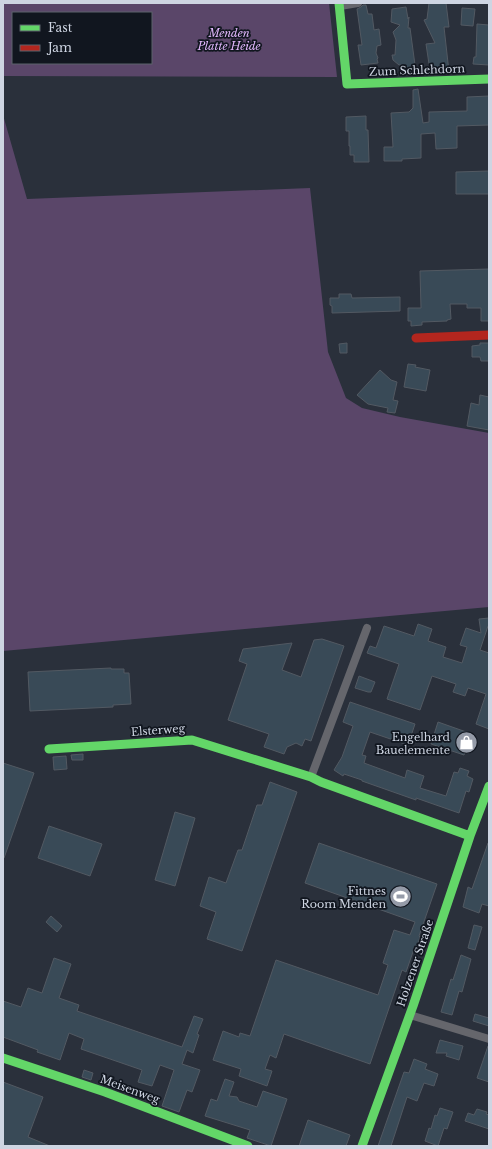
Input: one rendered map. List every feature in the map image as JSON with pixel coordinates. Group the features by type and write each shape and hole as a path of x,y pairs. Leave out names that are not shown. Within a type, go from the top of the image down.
{"street":[{"path":"340,5 358,3"},
{"name":"Zum Schlehdorn","path":"340,5 347,84 489,79"},
{"path":"416,338 489,335"},
{"path":"310,777 367,628"},
{"name":"Elsterweg","path":"49,749 192,740 310,777 470,836"},
{"name":"Holzener Straße","path":"362,1146 410,1015 470,836 489,786"},
{"path":"410,1015 489,1039"},
{"name":"Meisenweg","path":"3,1058 105,1092 248,1146"}],"green space":[{"name":"Menden Platte Heide","path":"3,3 329,3 337,77 3,76"},
{"path":"3,115 27,199 310,188 328,352 346,398 362,408 400,417 489,433 489,607 3,651"}],"building":[{"path":"429,3 446,3 449,27 444,27 449,72 429,72 426,44 435,43 424,20 427,19"},
{"path":"363,5 366,5 368,14 372,14 374,30 379,29 381,45 377,46 376,53 378,63 361,65 358,45 362,45 357,9"},
{"path":"406,7 408,19 409,17 408,28 410,28 415,65 414,72 406,72 405,65 399,65 393,60 392,55 395,55 396,40 393,32 400,25 391,22 392,9"},
{"path":"462,8 475,9 473,26 461,25"},
{"path":"477,24 489,25 489,65 473,64 474,57 476,57"},
{"path":"418,89 423,123 429,122 429,112 467,111 467,97 489,96 489,125 457,126 457,148 436,149 435,133 421,134 421,158 402,159 402,161 384,161 384,147 393,147 391,113 409,112 413,108 413,90"},
{"path":"366,116 369,162 354,162 354,155 350,155 349,131 346,131 346,117"},
{"path":"489,171 489,194 456,194 456,172"},
{"path":"489,269 489,321 481,321 481,308 467,308 467,304 450,304 451,319 447,321 422,322 422,325 411,326 411,321 408,321 408,308 421,308 420,271"},
{"path":"339,294 351,294 352,298 400,297 400,311 332,313 330,298 339,298"},
{"path":"347,343 347,353 340,353 339,344"},
{"path":"480,343 489,343 489,361 481,361 480,357 472,357 472,346 480,345"},
{"path":"408,364 430,370 426,391 404,387"},
{"path":"380,370 391,380 397,382 393,400 398,401 395,413 387,412 388,408 368,404 357,395"},
{"path":"480,395 489,397 489,430 467,426 471,403 479,405"},
{"path":"489,618 489,626 480,650 489,653 489,729 476,724 486,694 468,688 465,696 453,692 456,684 432,676 420,710 387,699 399,664 367,653 370,646 376,648 384,626 414,636 418,624 432,629 428,641 446,647 443,657 462,663 467,647 460,645 466,628 481,633 479,619"},
{"path":"322,639 344,646 311,741 305,739 302,746 296,743 287,747 284,754 264,747 269,734 228,720 247,664 239,661 243,649 292,643 282,670 301,677 314,640"},
{"path":"111,668 124,669 124,673 129,673 131,704 113,705 113,707 30,711 28,672"},
{"path":"359,676 375,682 371,692 355,688"},
{"path":"350,702 415,724 408,745 370,732 362,755 366,756 364,763 405,778 407,770 424,776 420,788 446,796 454,772 458,773 460,768 469,771 467,776 473,779 469,792 466,791 459,813 416,798 416,800 344,774 343,776 334,770 342,757 353,726 343,722"},
{"path":"438,722 472,734 464,755 431,744"},
{"path":"83,754 83,760 72,760 71,755"},
{"path":"66,756 67,769 54,770 53,757"},
{"path":"3,763 34,773 4,858 3,858"},
{"path":"270,782 297,792 242,951 207,939 216,912 200,906 209,877 226,883 238,850 242,850 257,805 262,805"},
{"path":"175,812 195,818 175,886 155,880"},
{"path":"49,826 102,844 90,876 38,858"},
{"path":"319,843 437,884 417,946 415,946 406,972 402,970 370,1064 284,1034 276,1058 270,1055 265,1069 272,1071 267,1086 239,1076 241,1069 213,1060 223,1031 239,1037 240,1033 250,1036 276,960 378,995 388,965 383,963 394,930 410,935 415,922 305,883"},
{"path":"488,843 489,906 482,904 479,913 463,907 468,887 472,889"},
{"path":"51,916 62,926 57,932 46,922"},
{"path":"474,925 482,927 475,950 468,948"},
{"path":"461,955 471,959 462,992 459,991 452,1015 441,1012 451,979 453,980"},
{"path":"54,958 71,964 59,998 79,1005 77,1011 182,1047 194,1016 203,1019 197,1034 199,1035 193,1053 187,1050 182,1064 200,1070 192,1092 187,1090 179,1112 162,1106 174,1070 160,1065 152,1086 138,1082 142,1070 81,1049 84,1039 69,1033 60,1060 3,1037 3,1001 21,1007 28,988 42,993"},
{"path":"475,1014 489,1018 489,1026 473,1021"},
{"path":"440,1040 463,1046 459,1060 446,1056 447,1053 436,1053"},
{"path":"489,1046 489,1082 477,1078"},
{"path":"414,1059 427,1064 425,1069 438,1074 434,1086 424,1083 417,1101 407,1097 391,1146 378,1146 404,1072 409,1073"},
{"path":"84,1070 93,1073 91,1080 82,1077"},
{"path":"225,1079 234,1082 229,1096 237,1097 239,1101 257,1107 263,1091 287,1099 271,1146 247,1138 250,1130 205,1116 211,1099 217,1101"},
{"path":"3,1082 43,1097 28,1137 50,1146 3,1146"},
{"path":"440,1108 453,1112 447,1129 444,1128 438,1146 425,1141 429,1128 431,1129 435,1115 437,1116"},
{"path":"477,1109 487,1112 486,1114 489,1115 489,1129 465,1121 468,1113 474,1115"},
{"path":"308,1120 350,1135 346,1146 299,1146"}],"traffic: fast":[{"path":"339,3 347,84 489,79"},
{"path":"49,749 192,740 311,777 321,782 470,836"},
{"path":"362,1146 413,1006 470,836 489,786"},
{"path":"3,1058 105,1092 248,1146"}],"traffic: jam":[{"path":"416,338 489,335"}],"place":[{"name":"Engelhard Bauelemente","path":"466,743"},
{"name":"Fittnes Room Menden","path":"401,897"}]}
